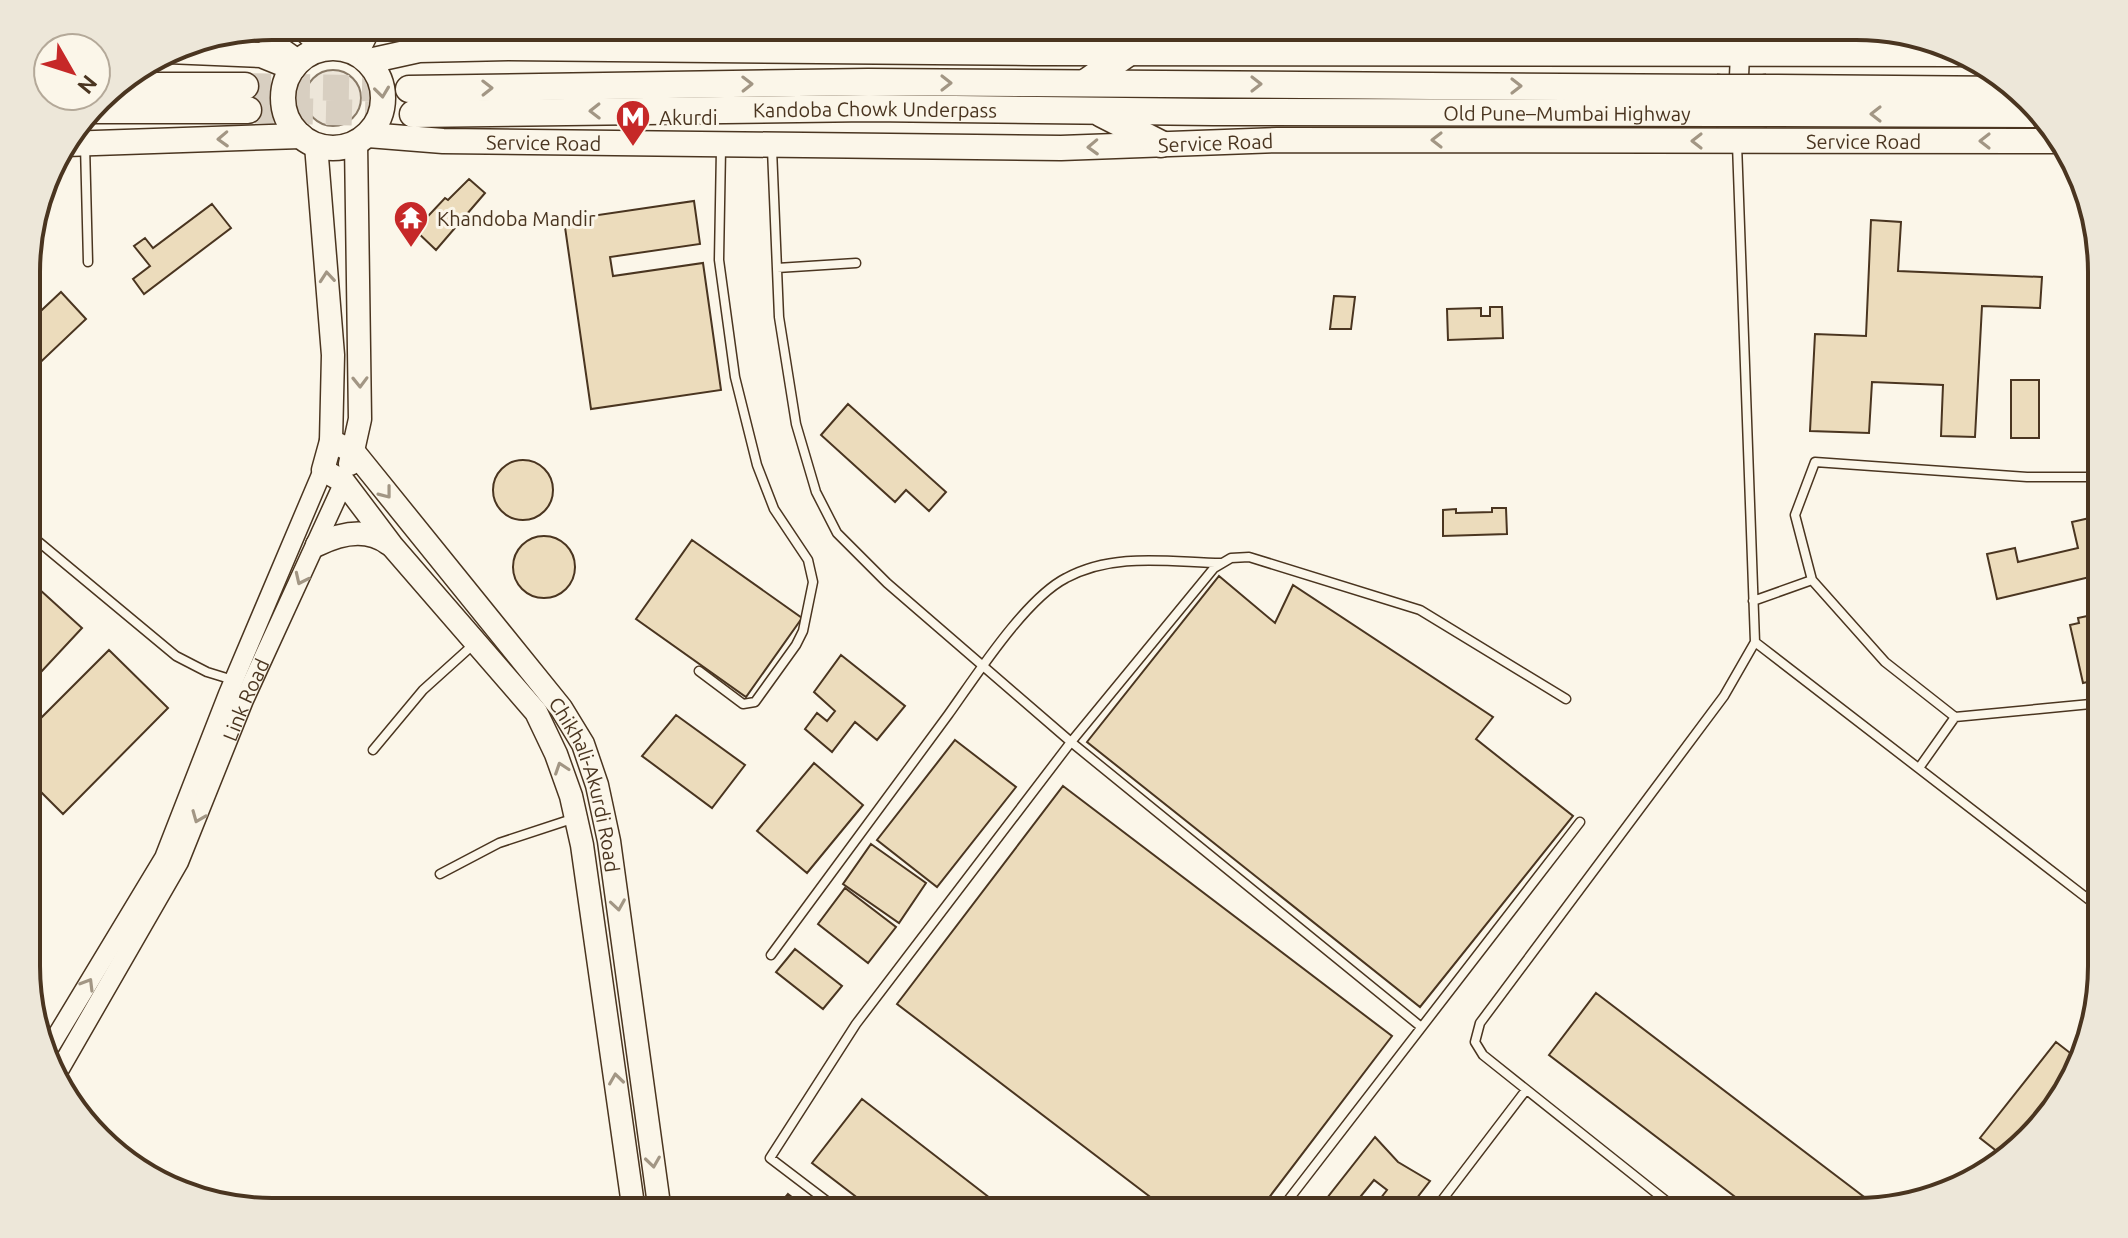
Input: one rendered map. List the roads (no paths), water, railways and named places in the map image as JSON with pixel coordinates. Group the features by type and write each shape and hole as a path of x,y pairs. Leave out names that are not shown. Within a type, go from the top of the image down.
{"highway":[{"path":"1085,83 1128,53"},
{"name":"Kandoba Chowk Underpass","path":"1085,83 868,82 411,101 1095,111"},
{"name":"Old Pune–Mumbai Highway","path":"1085,83 1716,100"},
{"path":"112,108 246,98 131,88"},
{"name":"Old Pune–Mumbai Highway","path":"1095,111 1767,100 2000,90"},
{"name":"Old Pune–Mumbai Highway","path":"1767,100 2025,113"},
{"path":"1095,111 1161,144"}],"main road":[{"path":"363,57 365,40"},
{"path":"363,57 419,50 668,40"},
{"path":"745,40 918,52 1933,54"},
{"path":"78,144 308,141 334,149 362,138 380,116 384,97 380,78 363,57 333,41 296,64 284,87 284,107 291,126 308,141"},
{"path":"201,51 261,55 296,64"},
{"name":"Service Road","path":"362,138 1061,148 1277,140 2048,141"},
{"name":"Link Road","path":"344,482 360,419 362,138"},
{"name":"Link Road","path":"308,141 333,355 331,441 323,470"},
{"name":"Chikhali-Akurdi Road","path":"331,441 354,452 561,708 583,744 597,785 609,841 658,1198"},
{"name":"Chikhali-Akurdi Road","path":"323,470 344,482 393,547 536,712 556,754 576,818 632,1198"},
{"path":"317,545 352,533 375,533 393,547"}],"street":[{"path":"269,40 296,64"},
{"path":"1032,53 1037,40"},
{"path":"1736,142 1738,40"},
{"name":"Link Road","path":"53,1041 164,858 235,692 323,470"},
{"name":"Link Road","path":"63,1064 179,862 235,692 317,545 344,482"}],"lane":[{"path":"918,40 918,52"},
{"path":"1333,40 1333,53"},
{"path":"1662,1198 1483,1055 1475,1042 1480,1023 1724,696 1755,642 1736,142"},
{"path":"699,671 743,704 755,702 803,631 813,582 808,560 774,509 757,465 735,377 719,260 721,144"},
{"path":"772,145 779,317 796,424 816,492 837,533 887,583 1071,742 1420,1026"},
{"path":"76,149 88,262"},
{"path":"777,268 856,263"},
{"path":"2088,477 2027,477 1815,462 1795,515 1812,580 1885,662 1955,717 2088,704"},
{"path":"40,543 176,656 207,672 235,692"},
{"path":"823,1198 770,1158 856,1024 1071,742 1214,568 1231,558 1249,557 1420,610 1566,699"},
{"path":"771,955 983,666 1031,606 1065,578 1115,560 1222,563"},
{"path":"1753,601 1812,580"},
{"path":"1755,642 2088,899"},
{"path":"373,750 423,690 475,643"},
{"path":"1919,768 1955,717"},
{"path":"440,874 499,843 576,818"},
{"path":"1290,1198 1580,822"},
{"path":"1444,1198 1526,1090"}],"tunnel":[{"path":"245,86 409,89"},
{"path":"248,110 413,114"}],"place":[{"name":"Akurdi","path":"633,148"},
{"name":"Khandoba Mandir","path":"411,249"}]}
